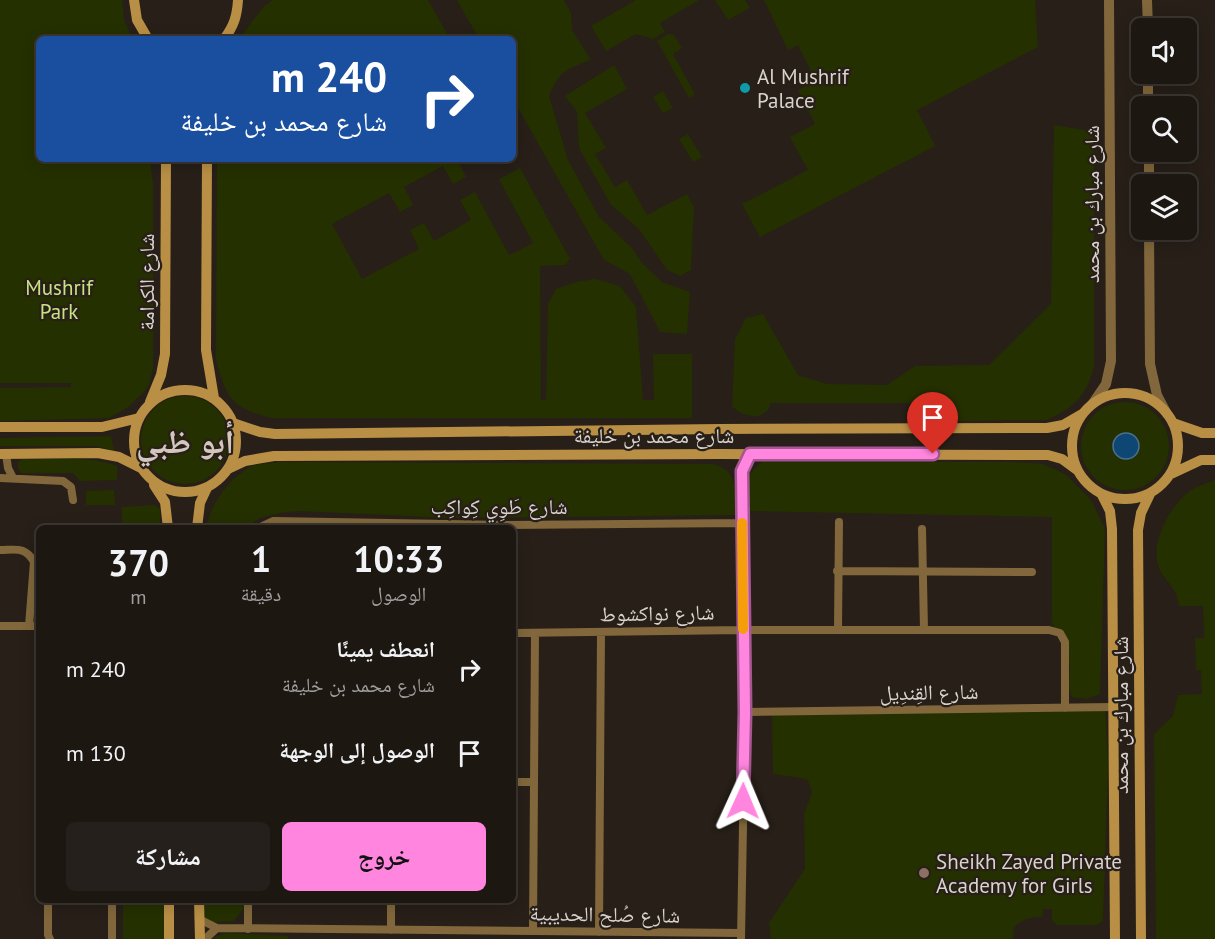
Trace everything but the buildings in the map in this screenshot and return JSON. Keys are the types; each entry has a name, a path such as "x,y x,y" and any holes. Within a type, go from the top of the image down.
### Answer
{"main road":[{"path":"134,0 136,20 146,36"},
{"path":"226,36 237,16 238,0"},
{"name":"شارع الكرامة","path":"150,403 161,375 165,354 166,162"},
{"path":"207,162 206,350 214,398"},
{"path":"151,480 163,488 178,492 193,492 207,488 219,480 228,469 235,454 236,438 233,423 225,409 214,398 198,391 181,390 164,393 150,403 139,418 134,434 134,452 141,468 165,502 168,525"},
{"path":"1170,418 1178,440 1178,458 1171,474 1162,486 1150,494 1126,500 1102,495 1092,489 1077,471 1072,456 1075,427 1082,414 1093,403 1114,394 1137,394 1151,399 1170,418 1202,433 1215,433"},
{"name":"شارع محمد بن خليفة","path":"233,423 260,432 275,434 1036,428 1063,425 1082,414"},
{"path":"0,427 102,427 139,418"},
{"path":"2,456 98,453 119,457 141,468"},
{"name":"شارع محمد بن خليفة","path":"228,469 245,461 274,456 1048,454 1062,459 1077,471"},
{"path":"1171,474 1202,460 1215,460"},
{"path":"197,525 200,502 207,488"},
{"name":"شارع مبارك بن محمد","path":"1141,939 1138,530 1141,513 1150,494"},
{"name":"شارع مبارك بن محمد","path":"1102,495 1110,511 1112,529 1115,939"},
{"path":"169,903 169,939"},
{"path":"199,903 200,939"}],"street":[{"name":"شارع مبارك بن محمد","path":"1093,403 1106,384 1111,361 1109,0"},
{"path":"1147,0 1148,18"},
{"path":"1149,240 1150,364 1154,385 1170,418"},
{"path":"733,454 742,471"},
{"path":"741,936 745,712 742,471 750,454"},
{"path":"2,456 13,478"},
{"path":"0,478 63,481 71,487 73,500"},
{"name":"شارع طَوِي كِواكِب","path":"264,525 273,521 507,525 742,523"},
{"path":"838,629 839,522"},
{"path":"922,529 924,630"},
{"path":"0,550 22,550 29,553 34,562 29,626"},
{"path":"837,571 1032,572"},
{"path":"0,626 36,626"},
{"name":"شارع نواكشوط","path":"516,633 838,629 1049,630 1060,633 1065,642 1065,708"},
{"path":"599,932 601,632"},
{"path":"533,931 535,633"},
{"name":"شارع القِندِيل","path":"745,712 1113,707"},
{"path":"516,782 534,782"},
{"path":"48,903 50,939"},
{"path":"112,903 112,939"},
{"path":"248,903 248,929"},
{"path":"391,930 392,903"},
{"name":"شارع صُلح الحديبية","path":"199,919 217,928 248,929 533,931 545,935 599,932 741,936"},
{"path":"205,939 217,928"}],"green space":[{"name":"Mushrif Park","path":"0,0 122,0 124,20 132,36 36,36 36,162 150,162 153,184 153,368 149,385 127,408 109,418 0,421 0,388 71,387 71,383 0,383"},
{"path":"273,0 428,0 448,36 241,36 264,6"},
{"path":"457,0 564,0 571,13 572,30 591,60 560,76 549,96 568,160 599,217 632,248 642,263 662,282 690,292 687,334 660,332 630,274 604,260 516,104 516,36 477,36"},
{"path":"636,0 699,0 660,23 665,32 653,39 636,34 606,51 591,26"},
{"path":"715,0 745,0 750,8 728,20"},
{"path":"764,0 1035,0 1038,47 917,110 935,146 760,237 742,204 808,170 790,137 815,124 798,90 816,81 798,45 788,50"},
{"path":"668,34 674,35 682,48 673,54 695,94 689,98 657,41"},
{"path":"614,65 627,89 585,113 606,148 595,154 615,187 627,180 647,215 687,194 694,207 691,270 680,276 667,270 639,229 611,205 579,148 577,112 565,96"},
{"path":"663,91 673,108 663,113 653,97"},
{"path":"1054,125 1084,130 1094,139 1094,367 1087,386 1078,400 1047,420 921,421 913,412 913,403 771,403 764,413 754,416 742,413 732,406 735,340 746,318 763,314 798,375 827,384 887,385 915,366 989,365 1051,304"},
{"path":"688,134 702,157 693,162 679,139"},
{"path":"217,162 458,162 466,177 453,184 443,166 404,187 413,205 400,212 389,193 332,224 362,279 419,249 410,230 424,223 434,241 471,220 460,200 475,192 509,255 533,243 499,179 520,168 570,259 565,265 540,266 541,400 546,400 548,304 556,289 576,282 595,279 620,286 636,307 643,400 654,400 653,354 692,354 692,418 272,418 239,406 233,400 224,384 216,360"},
{"path":"176,396 194,396 210,403 222,415 229,431 229,449 222,465 210,477 194,484 176,484 160,477 148,465 141,449 141,431 148,415 160,403"},
{"path":"1116,402 1134,402 1150,409 1162,421 1169,437 1169,455 1162,471 1150,483 1134,490 1116,490 1100,483 1088,471 1081,455 1081,437 1088,421 1100,409"},
{"path":"111,436 114,451 96,446 0,446 0,438"},
{"path":"21,459 94,460 117,466 117,480 80,481 73,473 22,473 18,469"},
{"path":"278,462 713,464 722,467 732,477 735,491 735,515 449,518 301,511 260,518 250,525 207,525 216,501 228,485 242,472 260,464"},
{"path":"762,462 1015,462 1043,464 1065,474 1091,500 1105,529 1100,694 1087,699 1072,697 1069,688 1070,665 1052,622 1052,517 747,511 748,478"},
{"path":"1215,480 1215,939 1156,939 1154,734 1173,716 1178,695 1202,694 1201,670 1196,670 1195,638 1204,638 1203,606 1179,606 1176,593 1158,565 1157,544 1165,522 1178,502 1193,489"},
{"path":"114,490 115,505 86,505 86,491"},
{"path":"155,505 160,509 160,525 122,525 122,507"},
{"path":"1100,703 1105,706 1108,764 1103,921 1097,925 1057,925 1052,921 1052,909 1043,909 1042,917 1027,919 1014,927 1013,939 771,939 769,923 805,869 804,814 812,792 807,779 773,774 772,714"},
{"path":"123,903 165,903 165,939 123,939"},
{"path":"202,903 244,903 243,909 234,921 214,922 202,917"},
{"path":"225,933 288,936 289,939 210,939"}],"water":[{"path":"1126,433 1135,437 1139,446 1135,455 1126,459 1117,455 1113,446 1117,437"}],"slow traffic":[{"path":"742,523 743,629"}],"place":[{"name":"Al Mushrif Palace","path":"745,88"},
{"name":"Sheikh Zayed Private Academy for Girls","path":"924,873"}],"district":[{"name":"أبو ظبي","path":"185,440"}],"route":[{"path":"743,801 745,712 742,471 750,454 933,454"}]}
